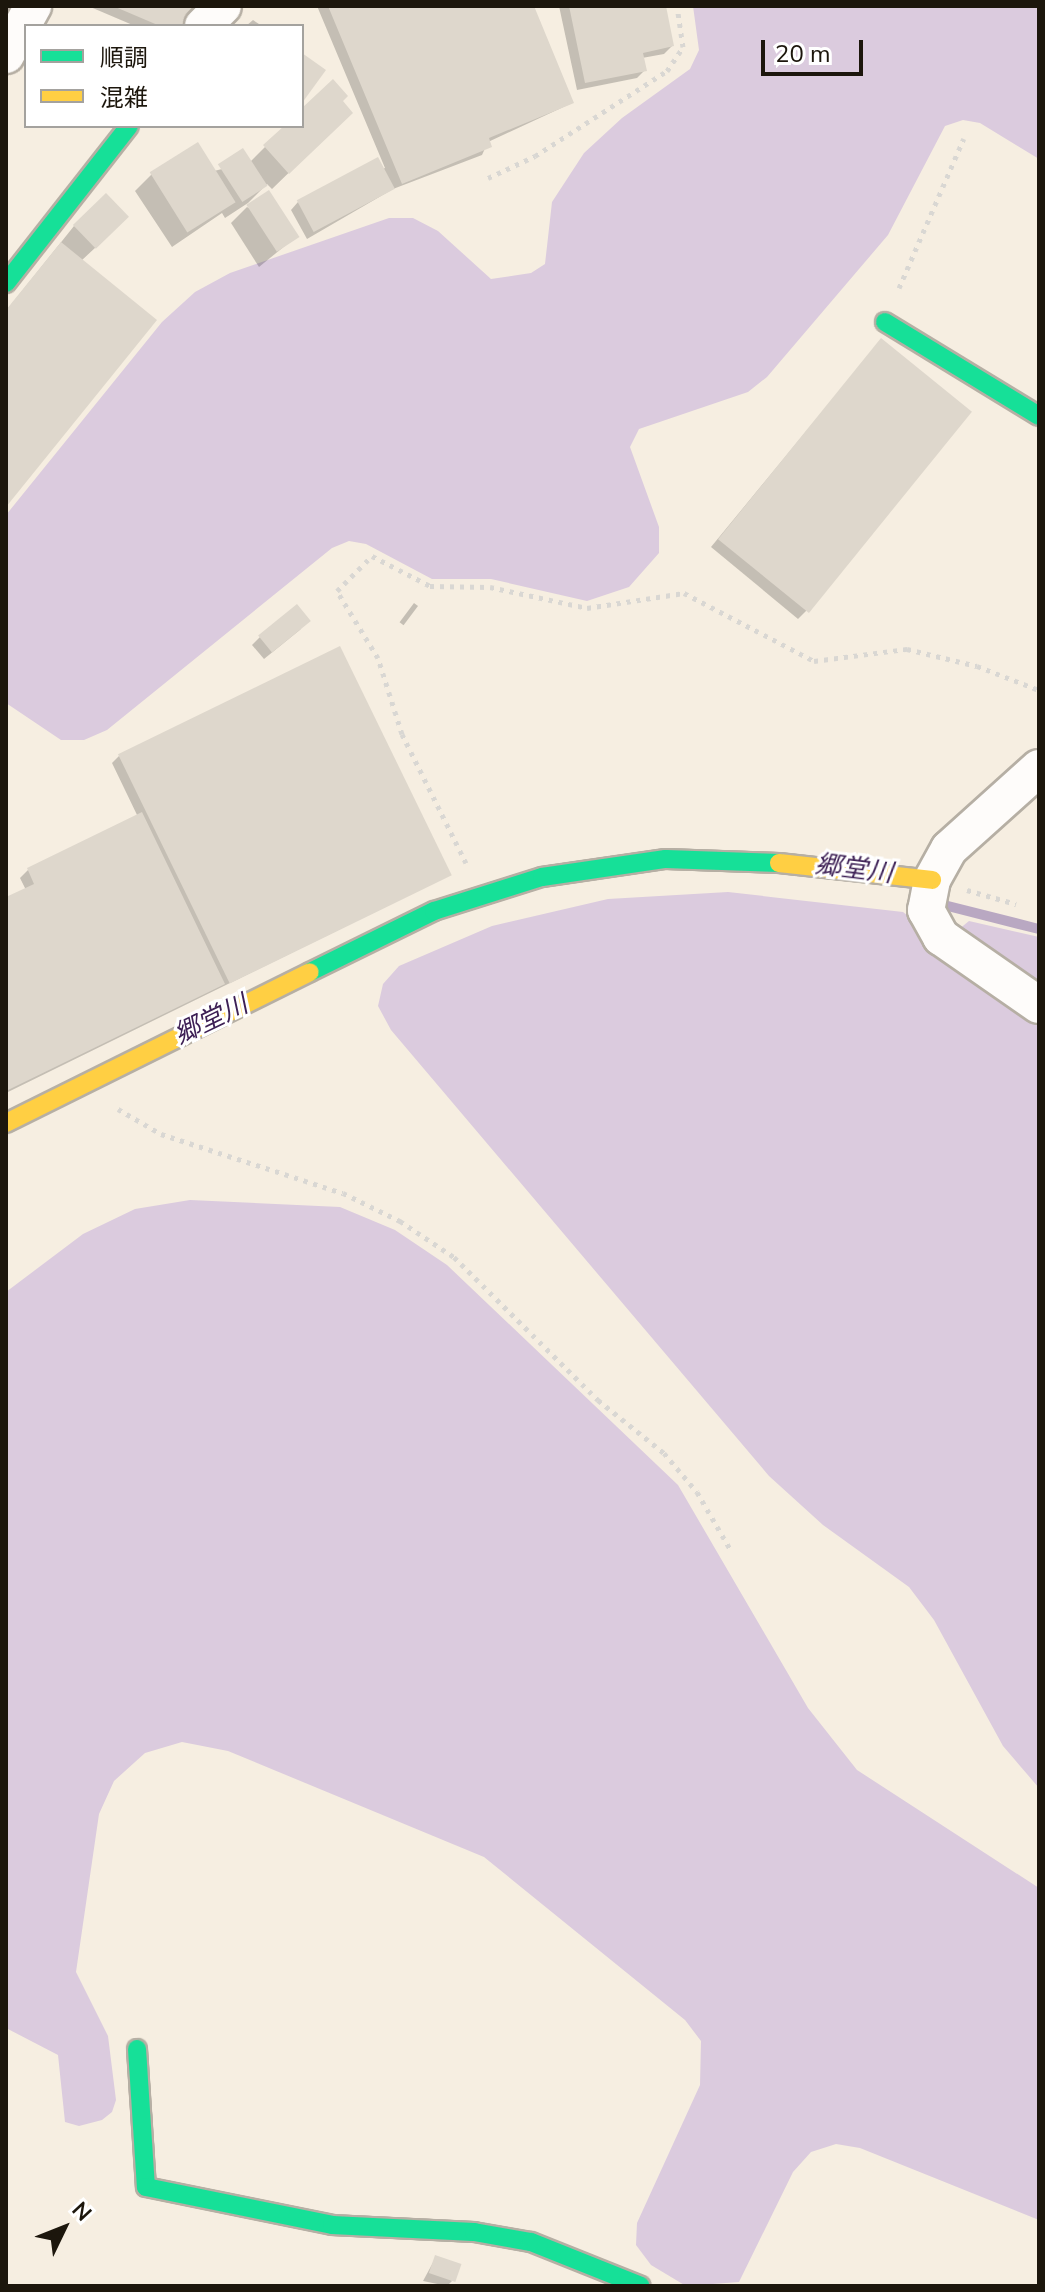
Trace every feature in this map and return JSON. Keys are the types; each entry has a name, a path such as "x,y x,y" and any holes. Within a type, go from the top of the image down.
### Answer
{"street":[{"path":"6,55 33,6"},
{"path":"205,24 223,6"},
{"path":"6,283 127,128"},
{"path":"885,322 1039,416"},
{"path":"1039,768 949,849 932,880 926,910 941,937 1039,1005"},
{"path":"6,1123 434,911 542,877 666,859 791,862 932,880"},
{"path":"137,2049 146,2187 332,2225 474,2232 531,2242 641,2286"}],"path":[{"path":"488,178 535,156 667,71 683,47 677,6"},
{"path":"885,322 964,138"},
{"path":"482,894 402,734 378,658 337,591 372,556 430,586 490,587 587,608 684,593 814,661 907,649 977,666 1039,690"},
{"path":"932,880 1016,904"},
{"path":"116,1105 127,1118 161,1134 343,1193 400,1221 454,1257 598,1400 664,1453 697,1492 730,1549"}],"shaded area":[{"path":"693,6 1039,6 1039,159 980,123 963,120 945,126 888,235 767,377 748,392 639,429 630,447 659,527 659,553 629,587 587,601 491,579 432,579 366,544 349,541 332,548 107,730 84,740 61,740 6,703 6,515 162,322 195,292 230,273 389,218 413,218 438,231 491,279 531,273 545,264 552,202 584,153 622,118 690,69 699,50"},
{"path":"728,892 903,912 1039,1020 1039,1788 1003,1746 934,1620 909,1587 823,1525 769,1476 391,1030 378,1006 383,984 399,966 492,926 608,899"},
{"path":"969,921 1039,937 1039,989 958,930"},
{"path":"190,1200 340,1207 395,1230 447,1265 678,1485 808,1708 857,1770 1039,1888 1039,2220 860,2148 836,2144 811,2152 793,2172 739,2282 686,2286 651,2265 636,2245 637,2223 700,2085 701,2041 685,2020 484,1857 228,1751 182,1742 145,1753 114,1781 99,1814 76,1972 108,2036 116,2100 112,2112 102,2120 79,2126 65,2122 58,2055 6,2028 6,1292 83,1234 135,1209"}],"building":[{"path":"113,6 199,6 188,24 155,24"},
{"path":"328,6 534,6 574,103 489,138 492,147 402,184"},
{"path":"569,6 666,6 674,46 643,53 647,71 585,83"},
{"path":"304,54 326,70 304,100"},
{"path":"333,79 348,96 343,101 353,113 289,174 263,145 282,128 304,128 304,106"},
{"path":"198,142 236,202 187,232 150,172"},
{"path":"243,148 268,186 242,202 218,164"},
{"path":"378,157 395,189 314,232 297,200"},
{"path":"269,190 299,237 277,252 246,205"},
{"path":"106,193 129,217 96,249 73,225"},
{"path":"61,242 157,320 6,507 6,310"},
{"path":"881,338 972,412 809,613 718,539"},
{"path":"297,604 311,621 272,653 258,635"},
{"path":"340,646 452,875 230,983 118,754"},
{"path":"142,812 225,984 6,1091 6,897 34,884 27,868"},
{"path":"435,2255 461,2264 455,2282 429,2273"}],"waterway":[{"name":"郷堂川","path":"936,903 1039,929"}],"traffic: fast":[{"path":"6,283 127,128"},
{"path":"885,322 1039,416"},
{"path":"310,972 434,911 542,877 666,859 779,863"},
{"path":"137,2049 146,2187 332,2225 474,2232 531,2242 641,2286"}],"traffic: slow":[{"path":"779,863 932,880"},
{"path":"6,1123 310,972"}]}
